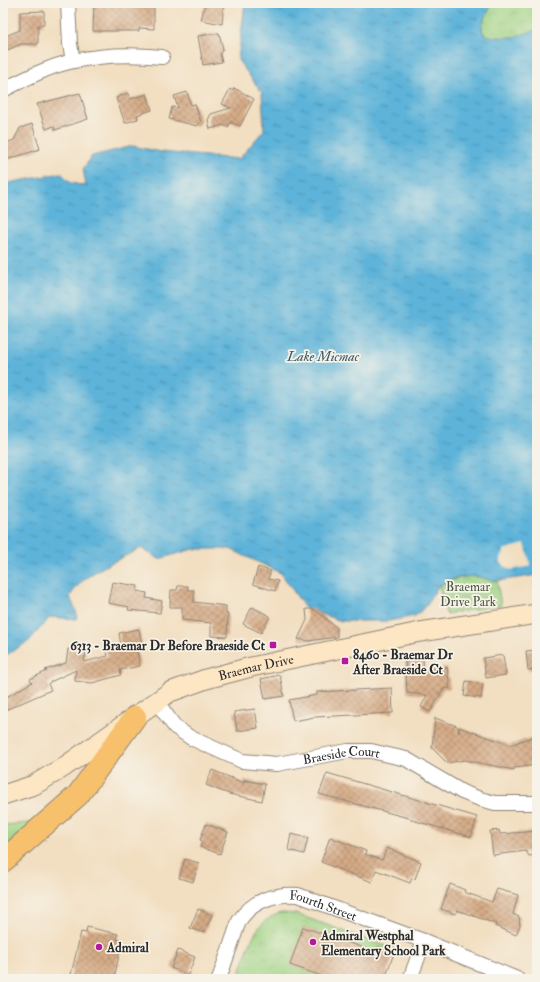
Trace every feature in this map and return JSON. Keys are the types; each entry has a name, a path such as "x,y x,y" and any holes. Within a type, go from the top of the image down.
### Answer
{"main road":[{"name":"Braemar Drive","path":"3,795 18,792 34,785 64,767 170,692 192,684 250,667 420,632 537,614"},
{"path":"3,861 78,795 136,717"}],"street":[{"path":"68,3 70,44 73,61"},
{"path":"3,90 49,69 73,61 118,57 162,57"},
{"name":"Braeside Court","path":"156,701 175,727 191,738 242,761 277,764 348,752 371,751 406,759 462,792 480,799 495,803 537,803"},
{"name":"Fourth Street","path":"219,979 239,922 247,911 263,900 283,894 298,895 424,941 517,979"},
{"path":"410,979 424,941"}],"green space":[{"path":"491,3 537,3 537,30 504,38 497,38 484,34 482,26"},
{"name":"Braemar Drive Park","path":"464,576 474,576 497,581 501,605 446,614 439,585"},
{"path":"38,822 3,855 3,825"},
{"name":"Admiral Westphal Elementary School Park","path":"281,913 296,914 394,949 384,979 238,979 248,949 257,931 263,923 271,917"}],"water":[{"name":"Lake Micmac","path":"245,3 491,3 482,26 484,34 497,37 510,37 537,30 537,575 497,581 474,576 456,578 439,585 425,607 415,616 388,621 341,621 305,608 281,573 230,549 193,549 159,559 141,548 101,568 82,581 70,597 77,614 76,619 50,617 29,641 3,657 3,184 61,173 71,183 86,186 83,169 92,156 133,146 161,152 239,159 264,130 262,93 238,60"}],"pier":[{"path":"525,544 531,566 510,570 501,563 501,558 504,553 503,550"}],"building":[{"path":"94,3 118,3 118,7 154,8 154,29 139,28 139,31 93,31"},
{"path":"205,3 224,3 222,24 201,20"},
{"path":"44,11 44,25 38,25 38,44 21,44 3,52 3,37 20,30 20,12"},
{"path":"219,33 223,49 220,54 222,62 203,65 198,36"},
{"path":"234,88 254,99 240,126 231,122 228,127 223,125 210,129 208,120 211,114 231,108 222,104 230,89 233,91"},
{"path":"187,92 191,105 195,104 201,122 197,126 169,119 172,107 178,108 174,96"},
{"path":"80,93 88,119 55,130 54,126 46,129 37,104"},
{"path":"128,93 130,99 147,94 152,110 137,115 138,119 125,123 116,98"},
{"path":"32,124 40,149 3,161 3,144 14,140 20,128"},
{"path":"258,567 271,571 268,579 278,581 275,591 253,584"},
{"path":"112,582 138,586 137,591 147,593 146,598 162,601 160,613 128,610 129,607 108,603"},
{"path":"178,586 188,586 188,590 194,590 194,602 226,606 226,614 228,614 227,637 211,636 211,623 182,620 182,607 170,607 171,590 177,590"},
{"path":"252,607 270,616 261,633 243,624"},
{"path":"306,609 314,609 337,628 337,637 308,641 298,639 307,620"},
{"path":"139,629 143,650 137,651 140,666 120,670 121,675 92,683 75,681 76,670 50,682 48,684 51,690 3,711 3,699 32,682 30,679 47,671 45,670 66,663 68,649 86,651 84,662 108,656 106,650 121,646 119,633"},
{"path":"537,650 537,669 528,670 526,651"},
{"path":"503,655 506,675 486,678 483,658"},
{"path":"423,658 424,671 447,667 450,688 443,689 430,712 421,707 427,695 407,693 405,661"},
{"path":"280,675 284,696 265,699 261,679"},
{"path":"466,681 483,684 481,698 464,696"},
{"path":"392,688 393,713 315,717 293,721 289,700 317,695 317,692"},
{"path":"255,709 258,728 237,731 234,712"},
{"path":"435,718 457,726 459,733 459,727 510,745 537,735 537,765 514,768 514,770 465,760 447,763 432,748"},
{"path":"212,770 244,783 244,780 265,784 262,801 229,794 206,785"},
{"path":"327,773 477,817 471,837 412,819 319,794"},
{"path":"206,824 228,832 220,854 200,847 202,841 200,840"},
{"path":"499,830 500,834 537,831 537,855 529,856 526,851 493,855 490,831"},
{"path":"291,834 308,838 304,854 288,850"},
{"path":"330,837 366,851 365,854 382,860 387,848 421,862 415,879 412,878 410,883 376,870 372,882 321,862"},
{"path":"185,859 199,863 193,882 179,878"},
{"path":"450,884 465,890 464,892 492,902 497,889 518,895 513,914 519,917 520,925 516,935 495,926 496,924 457,910 455,914 441,909"},
{"path":"198,909 212,915 204,933 190,928"},
{"name":"Admiral","path":"87,927 118,934 117,939 122,941 114,979 70,979 81,932 86,933"},
{"path":"303,927 376,952 378,947 394,953 385,979 330,979 290,965"},
{"path":"178,950 195,957 188,975 171,968"}],"place":[{"name":"6313 - Braemar Dr Before Braeside Ct","path":"273,645"},
{"name":"8460 - Braemar Dr After Braeside Ct","path":"345,661"},
{"name":"Admiral Westphal Elementary School Park","path":"313,942"},
{"name":"Admiral","path":"99,947"}]}
